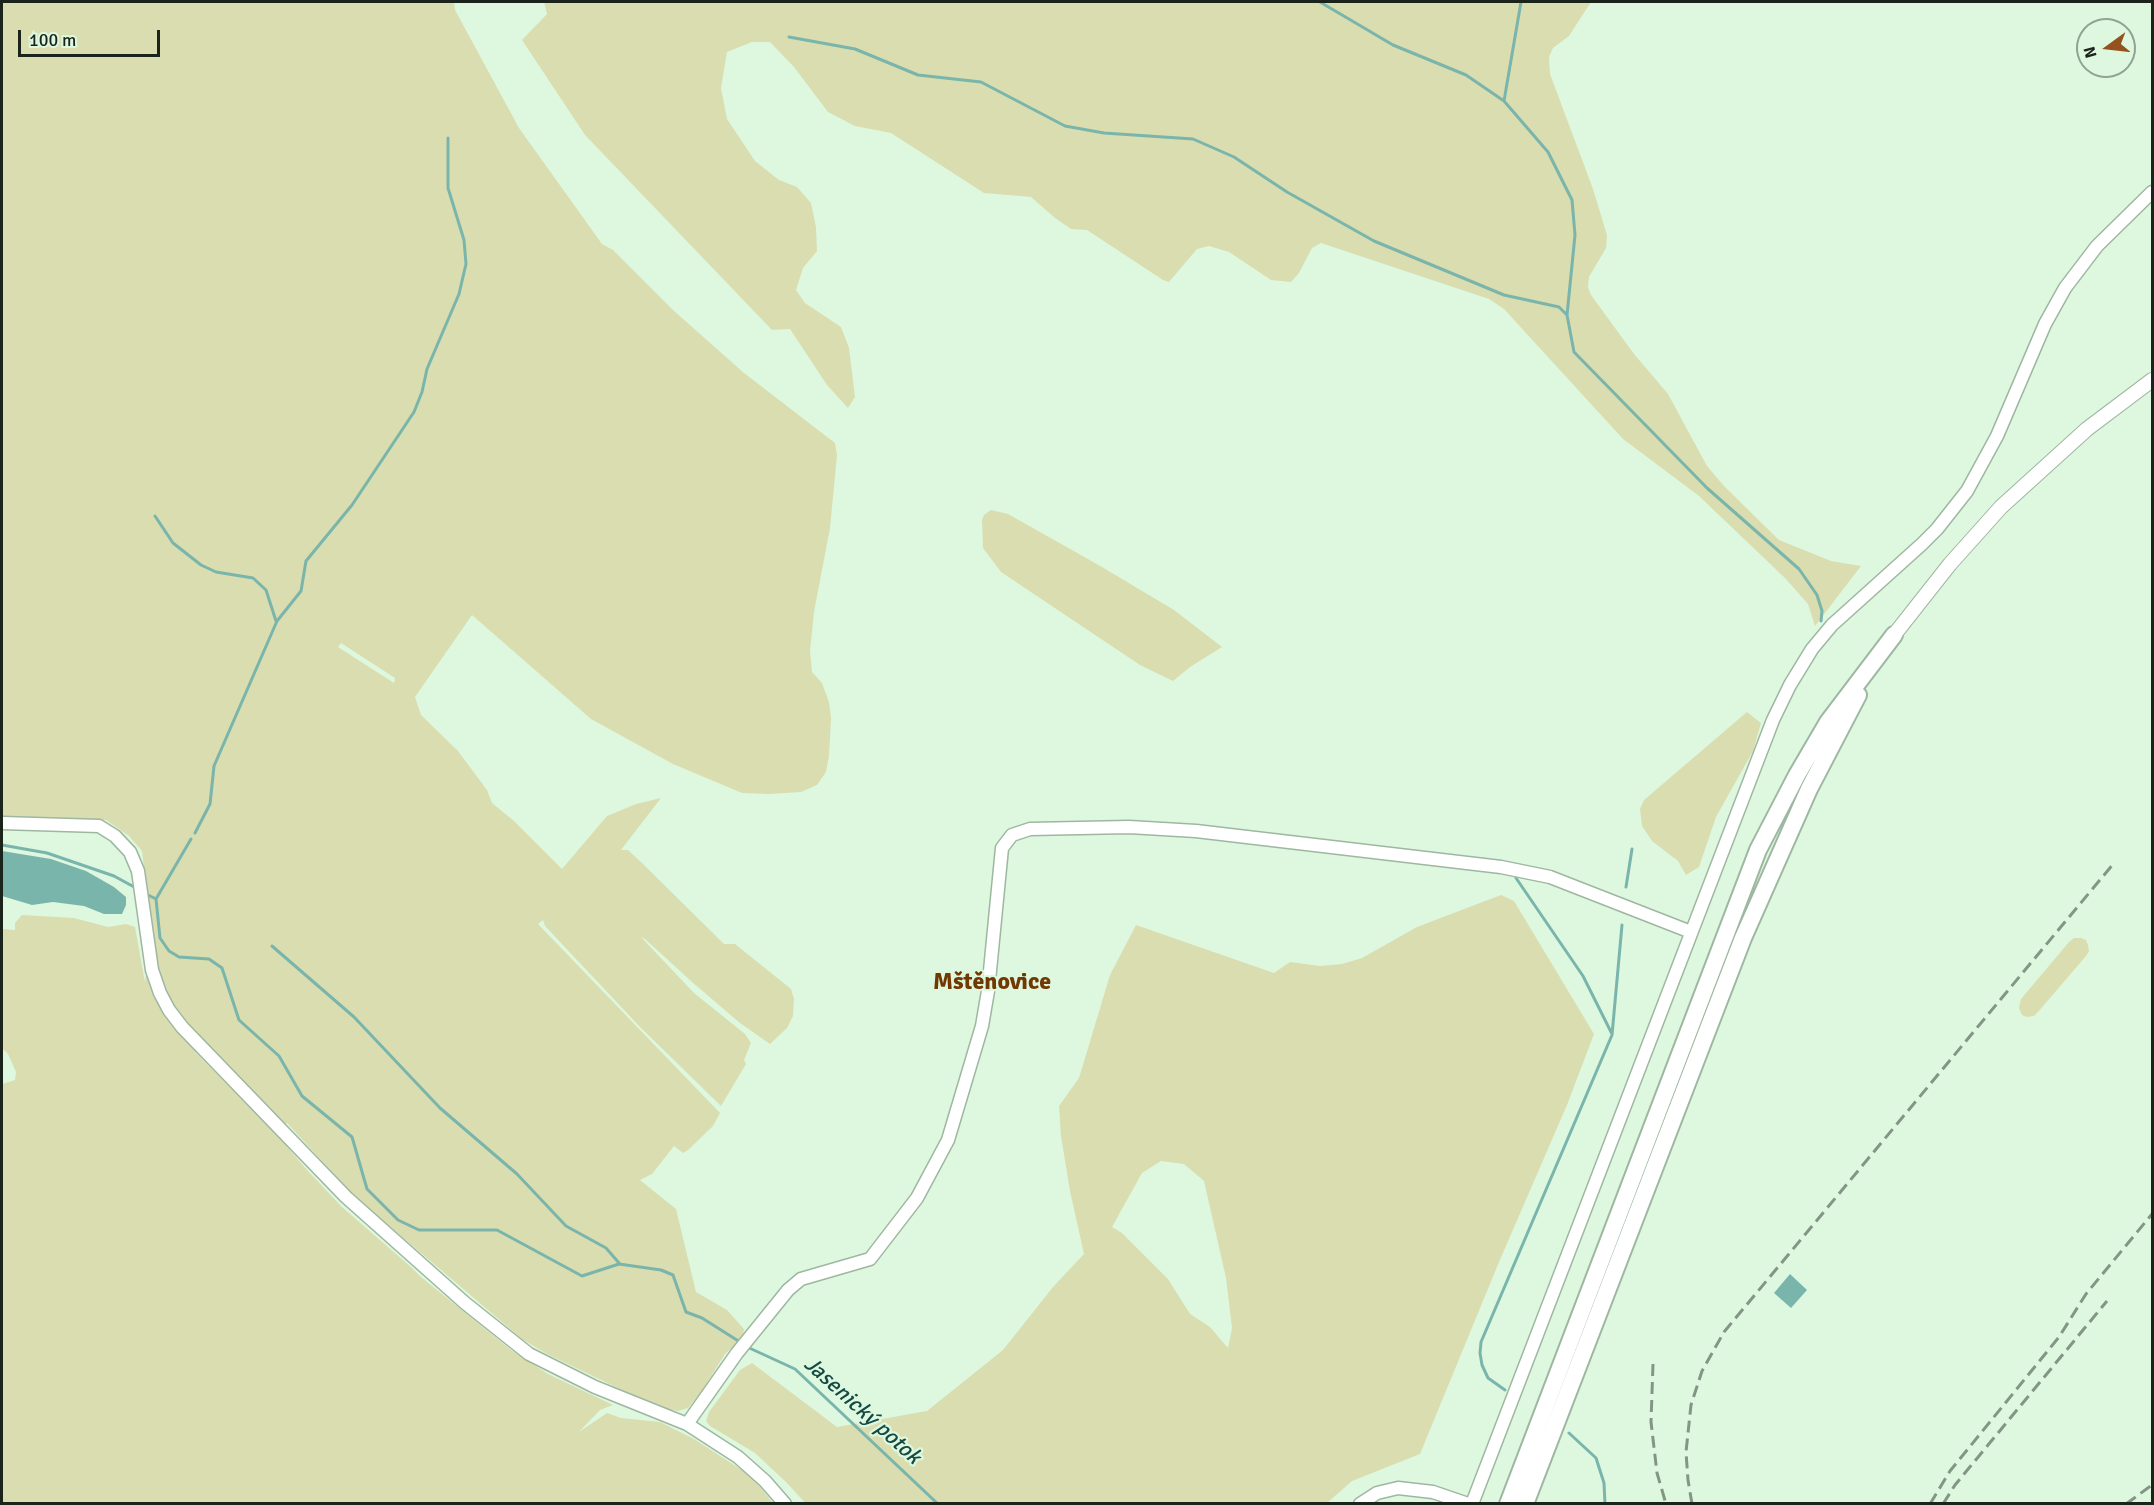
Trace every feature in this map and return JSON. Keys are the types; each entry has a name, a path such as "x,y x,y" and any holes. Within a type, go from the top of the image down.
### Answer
{"highway":[{"path":"1508,1503 1758,850 1823,730 1846,696 1894,635"},
{"path":"1525,1503 1748,927 1786,839 1828,751 1894,635"}],"main road":[{"path":"1894,635 1950,564 2001,507 2087,429 2152,380"}],"street":[{"path":"1360,1503 1377,1493 1398,1488 1433,1492 1471,1503 1773,720 1800,667 1832,625 1922,544 1967,491 1997,436 2045,324 2065,288 2097,246 2152,192"},
{"path":"2,823 99,826 115,836 130,852 141,881 152,970 169,1010 182,1027 346,1197 465,1303 529,1354 595,1387 687,1424 738,1457 785,1503"},
{"path":"687,1424 737,1353 788,1290 801,1279 870,1259 917,1198 948,1140 982,1026 988,991 1002,848 1012,836 1030,829 1129,827 1196,831 1501,867 1550,877 1691,932"}],"green space":[{"path":"2,2 454,2 455,10 519,128 602,244 613,250 673,310 744,373 835,443 837,455 830,528 814,612 810,651 812,672 822,683 829,702 831,718 826,772 817,785 801,792 742,793 673,764 591,719 472,615 415,697 421,715 458,751 487,790 492,803 514,821 562,869 607,816 636,804 661,798 621,850 628,850 724,944 735,944 791,989 794,999 793,1016 787,1028 770,1044 740,1023 641,937 694,993 745,1034 751,1043 744,1060 746,1064 721,1106 640,1027 545,926 543,920 538,924 720,1113 713,1126 688,1150 683,1153 674,1146 652,1174 640,1180 676,1209 696,1292 727,1310 744,1329 743,1337 725,1354 688,1408 678,1411 624,1391 547,1354 522,1339 354,1196 287,1123 282,1125 220,1060 195,1052 278,1136 342,1207 421,1277 511,1350 548,1374 613,1405 600,1410 579,1432 607,1413 621,1418 660,1422 694,1439 751,1476 773,1503 2,1502 2,1084 15,1080 16,1072 8,1054 2,1048 2,929 15,930 15,923 22,915 74,918 108,927 126,924 135,927 145,982 151,929 142,851 129,836 106,820 2,818","holes":["341,643 395,678 394,683 338,647"]},
{"path":"544,2 1591,2 1569,36 1553,48 1549,57 1550,74 1593,189 1607,235 1606,248 1589,277 1588,287 1591,295 1634,354 1668,394 1707,466 1724,486 1779,540 1831,561 1861,566 1815,626 1808,604 1785,578 1699,496 1623,439 1504,309 1489,299 1321,243 1312,248 1299,273 1291,282 1271,280 1229,252 1209,246 1197,249 1169,282 1163,280 1087,230 1071,229 1031,197 984,193 891,133 855,126 828,112 794,67 770,42 752,42 727,52 721,88 727,119 755,161 779,180 797,187 811,203 816,227 817,251 803,268 796,290 805,303 841,327 849,348 855,397 848,408 827,385 790,329 772,330 585,135 522,40 547,14"},
{"path":"991,510 1008,514 1102,567 1174,610 1222,647 1190,667 1173,681 1140,665 1001,572 983,548 982,520 984,515"},
{"path":"1747,712 1761,723 1753,751 1716,817 1699,867 1686,875 1678,861 1652,841 1642,826 1640,809 1644,800"},
{"path":"1501,895 1514,901 1594,1034 1567,1105 1420,1454 1352,1481 1327,1503 806,1504 755,1453 710,1426 706,1421 709,1412 740,1370 752,1363 837,1427 927,1411 1003,1350 1053,1287 1084,1254 1070,1191 1061,1136 1059,1106 1079,1078 1110,975 1136,925 1274,973 1290,962 1320,966 1342,964 1362,958 1417,927","holes":["1161,1161 1184,1164 1204,1181 1226,1278 1232,1328 1228,1348 1210,1327 1190,1314 1168,1279 1122,1233 1112,1227 1142,1173"]},
{"path":"2074,938 2086,940 2089,951 2086,956 2034,1016 2022,1015 2019,1008 2021,999"}],"water":[{"path":"2,851 51,859 86,871 114,887 126,897 126,905 122,914 104,914 84,906 53,902 32,905 2,896"},
{"path":"1790,1274 1807,1290 1791,1308 1774,1293"}],"waterway":[{"path":"1320,2 1393,45 1466,75 1504,101"},
{"path":"1521,2 1504,101 1548,152 1572,200 1575,235 1567,315 1574,352 1707,488 1799,569 1817,595 1822,611 1821,621"},
{"path":"789,37 855,49 918,75 981,82 1065,126 1104,133 1193,139 1234,157 1287,192 1374,241 1504,295 1559,307 1567,315"},
{"path":"195,833 210,804 214,766 277,621 301,591 306,561 352,505 414,412 422,392 427,369 459,294 466,264 464,240 448,188 448,138"},
{"path":"155,516 173,543 201,565 216,572 253,578 266,590 276,621"},
{"path":"156,899 191,839"},
{"name":"Jasenický potok","path":"2,845 47,853 114,876 136,888"},
{"path":"1626,887 1632,849"},
{"path":"1516,878 1583,976 1612,1034"},
{"name":"Jasenický potok","path":"144,893 156,899 160,938 169,951 179,957 209,959 222,968 239,1020 279,1056 302,1096 352,1137 367,1189 398,1220 419,1230 497,1230 582,1276 619,1264 661,1270 673,1275 686,1312 702,1318 740,1342"},
{"path":"1505,1390 1488,1378 1482,1365 1481,1342 1612,1035 1622,925"},
{"path":"272,946 354,1017 440,1108 517,1174 566,1226 606,1248 619,1263"},
{"name":"Jasenický potok","path":"745,1346 795,1369 938,1504"},
{"path":"1569,1433 1596,1458 1604,1483 1605,1504"}],"railway":[{"path":"1692,1504 1686,1452 1691,1405 1702,1371 1724,1332 2114,863"},
{"path":"1930,1504 1950,1471 2059,1337 2086,1294 2152,1214"},
{"path":"1943,1504 1955,1485 2107,1301"},
{"path":"1653,1364 1651,1422 1657,1473 1666,1504"},
{"path":"2126,1504 2152,1485"}],"district":[{"name":"Mštěnovice","path":"992,983"}]}
